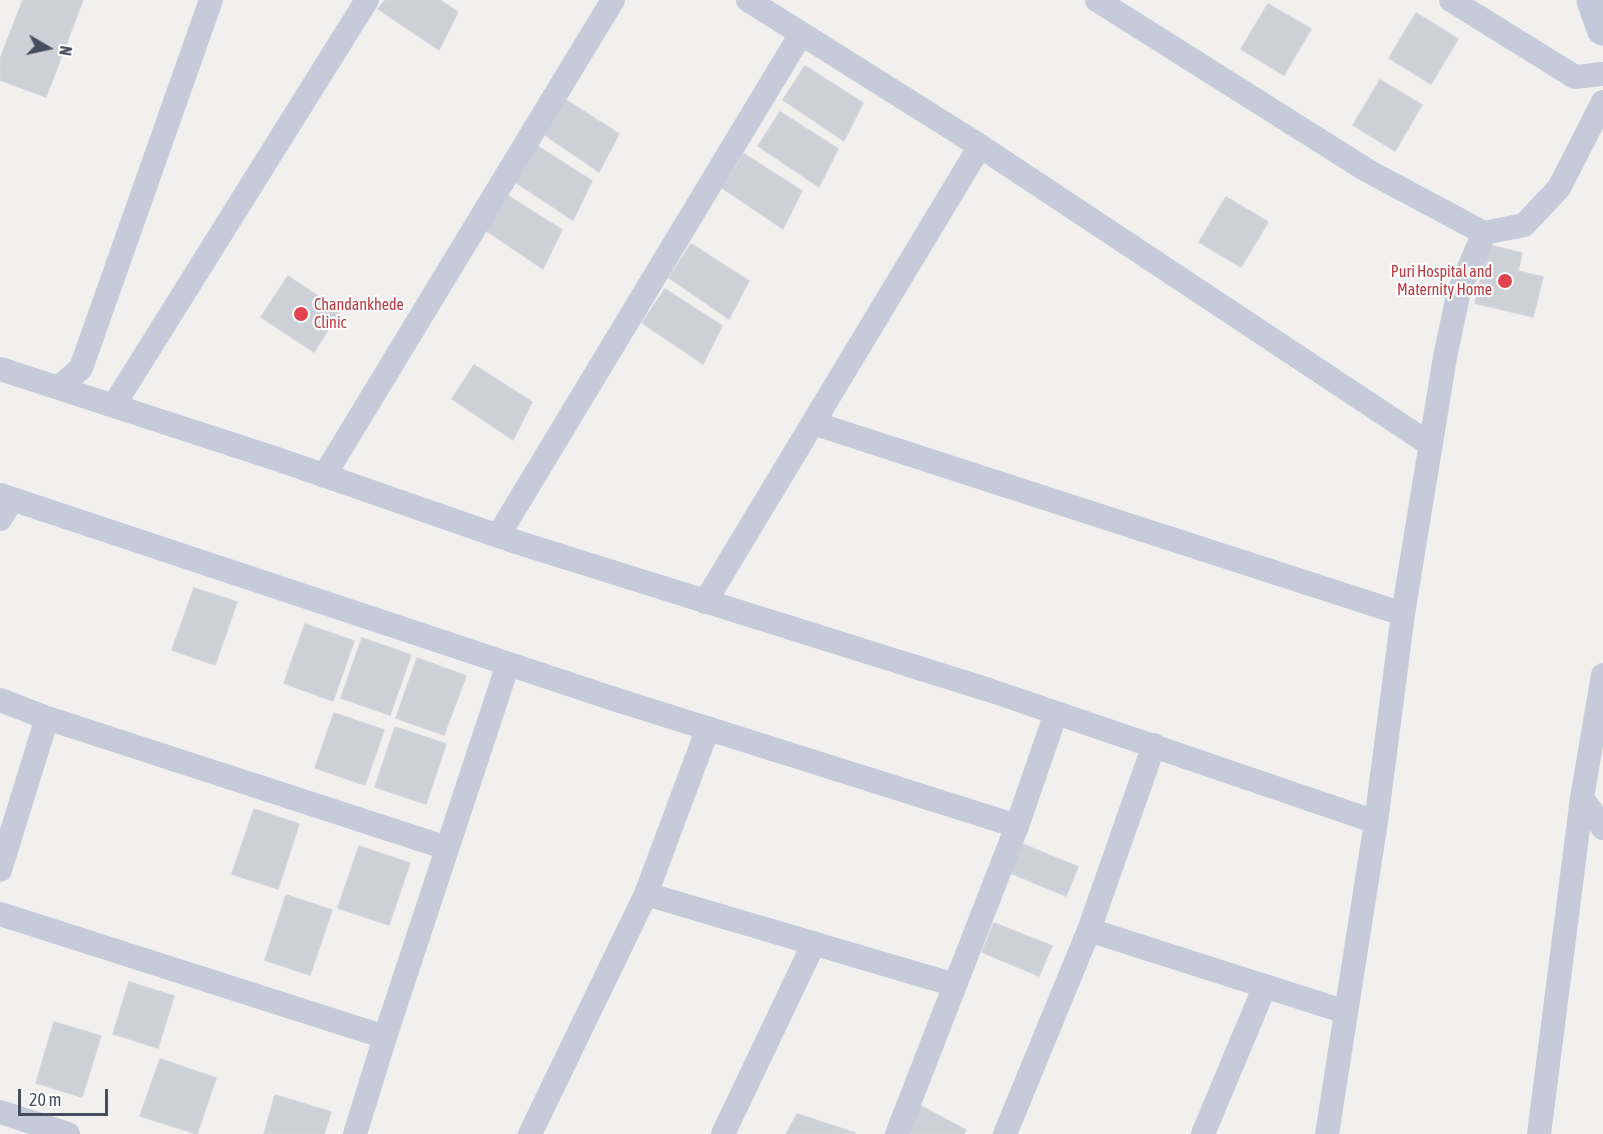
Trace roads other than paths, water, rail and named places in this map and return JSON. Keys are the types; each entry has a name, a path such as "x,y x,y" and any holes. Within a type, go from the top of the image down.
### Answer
{"street":[{"path":"60,387 81,368 211,0"},
{"path":"114,405 367,0"},
{"path":"324,476 613,0"},
{"path":"748,0 980,146 1431,445"},
{"path":"1097,0 1368,171 1484,233 1524,225 1559,188 1603,102"},
{"path":"1450,0 1575,77 1603,74"},
{"path":"1593,0 1603,28"},
{"path":"498,536 801,34"},
{"path":"705,602 980,146"},
{"path":"1331,1132 1346,1012 1376,822 1403,614 1445,357 1460,291 1484,233"},
{"path":"0,369 114,405 498,536 1154,745 1376,822"},
{"path":"813,423 1403,614"},
{"path":"0,519 6,497 508,664 1017,826"},
{"path":"355,1134 508,664"},
{"path":"1539,1134 1582,798 1603,675"},
{"path":"0,700 47,718 447,848"},
{"path":"897,1134 1017,826 1056,713"},
{"path":"0,870 47,718"},
{"path":"530,1134 646,894 708,728"},
{"path":"1005,1134 1089,930 1154,745"},
{"path":"1582,798 1603,828"},
{"path":"646,894 955,985"},
{"path":"0,914 385,1037"},
{"path":"1089,930 1346,1012"},
{"path":"723,1134 814,943"},
{"path":"1203,1134 1265,986"},
{"path":"0,1112 22,1127 68,1134"}],"place":[{"name":"Puri Hospital and Maternity Home","path":"1505,281"},
{"name":"Chandankhede Clinic","path":"301,314"}]}
